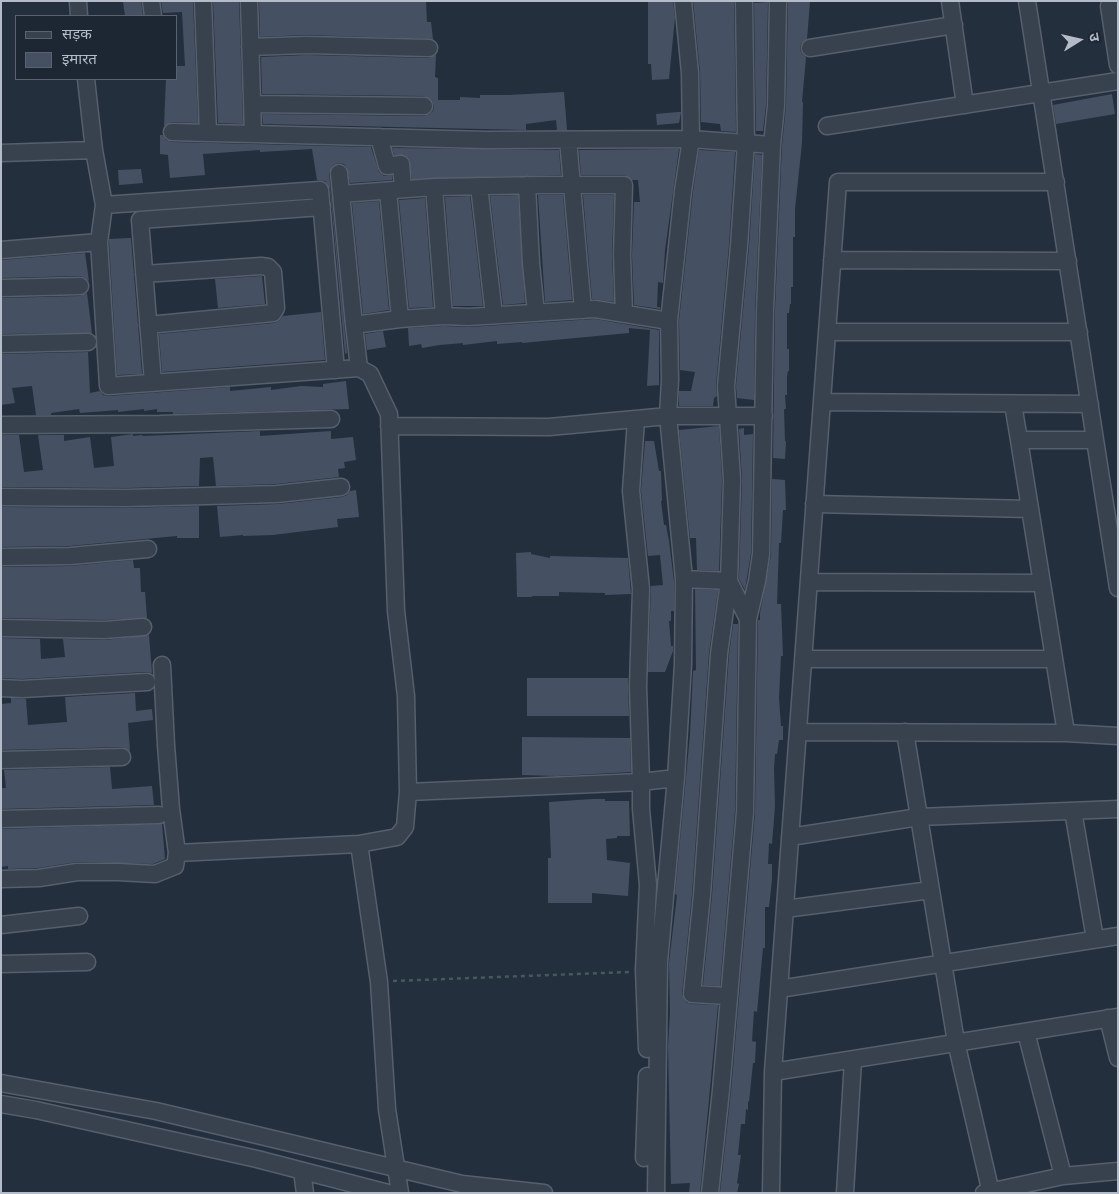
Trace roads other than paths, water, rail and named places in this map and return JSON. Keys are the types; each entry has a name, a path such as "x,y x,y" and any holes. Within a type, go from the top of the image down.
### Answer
{"street":[{"path":"78,1 79,15"},
{"path":"151,1 153,15"},
{"path":"203,1 208,132"},
{"path":"249,1 252,134"},
{"path":"656,1193 659,962 676,778 683,664 684,578 668,416 670,380 669,321 683,191 691,139 690,73 683,1"},
{"path":"728,996 692,994 702,894 719,654 729,581 732,480 726,386 739,246 746,142 744,1"},
{"path":"710,1193 721,1090 744,812 748,619 761,554 765,310 772,145 776,106 778,1"},
{"path":"950,1 965,105"},
{"path":"1027,1 1118,588"},
{"path":"1111,4 1118,65"},
{"path":"810,48 954,25"},
{"path":"250,47 306,45 429,48"},
{"path":"86,80 94,150 104,205 99,242 108,386 359,368 370,374 389,414 396,611 406,696 408,792 405,827 397,837 359,844 177,853"},
{"path":"827,126 1118,81"},
{"path":"252,104 424,106"},
{"path":"172,132 487,140 691,139 772,145"},
{"path":"379,137 387,166 401,164 396,190 400,319"},
{"path":"568,140 582,310"},
{"path":"1,153 94,150"},
{"path":"339,173 359,368"},
{"path":"771,1193 773,1072 838,182 1056,182"},
{"path":"527,185 536,313"},
{"path":"341,194 434,187 624,185 622,256 624,313"},
{"path":"479,186 494,315"},
{"path":"434,187 444,316"},
{"path":"104,205 320,190 336,370"},
{"path":"139,203 153,383"},
{"path":"140,220 322,207"},
{"path":"1,250 99,242"},
{"path":"832,260 1068,261"},
{"path":"144,274 268,267 273,272 276,308 273,313 148,325"},
{"path":"1,288 80,286"},
{"path":"354,325 444,316 469,317 595,309 669,321"},
{"path":"827,332 1079,332"},
{"path":"1,344 88,342"},
{"path":"822,402 1090,404"},
{"path":"1013,404 1066,733"},
{"path":"389,426 549,427 668,416 764,416"},
{"path":"1,425 331,420"},
{"path":"636,420 631,491 641,589 638,686 641,809 648,884 644,970 647,1054 644,1158"},
{"path":"1019,440 1095,440"},
{"path":"1,497 124,498 214,496 277,494 341,487"},
{"path":"814,504 1030,510"},
{"path":"1,557 70,556 148,549"},
{"path":"684,578 729,581"},
{"path":"729,581 748,619"},
{"path":"809,582 1042,583"},
{"path":"1,628 104,630 143,627"},
{"path":"803,658 1054,659"},
{"path":"1,879 39,878 76,872 155,874 175,866 177,853 168,772 162,665"},
{"path":"1,688 22,689 147,682"},
{"path":"798,732 1066,733 1118,736"},
{"path":"905,732 956,1042 989,1192 1063,1176 1118,1172"},
{"path":"1,760 122,757"},
{"path":"408,792 641,782 676,778"},
{"path":"790,837 919,817 1118,809"},
{"path":"1073,811 1095,939"},
{"path":"1,819 159,815"},
{"path":"359,844 379,982 387,1109 400,1193"},
{"path":"785,909 931,890"},
{"path":"1,925 79,916"},
{"path":"779,989 1118,936"},
{"path":"1,964 87,962"},
{"path":"773,1072 1113,1018 1118,1058"},
{"path":"1026,1032 1063,1176"},
{"path":"845,1193 853,1060"},
{"path":"1,1083 156,1110 462,1184 544,1193"},
{"path":"1,1104 36,1110 302,1170 388,1193"},
{"path":"302,1170 305,1193"}]}
